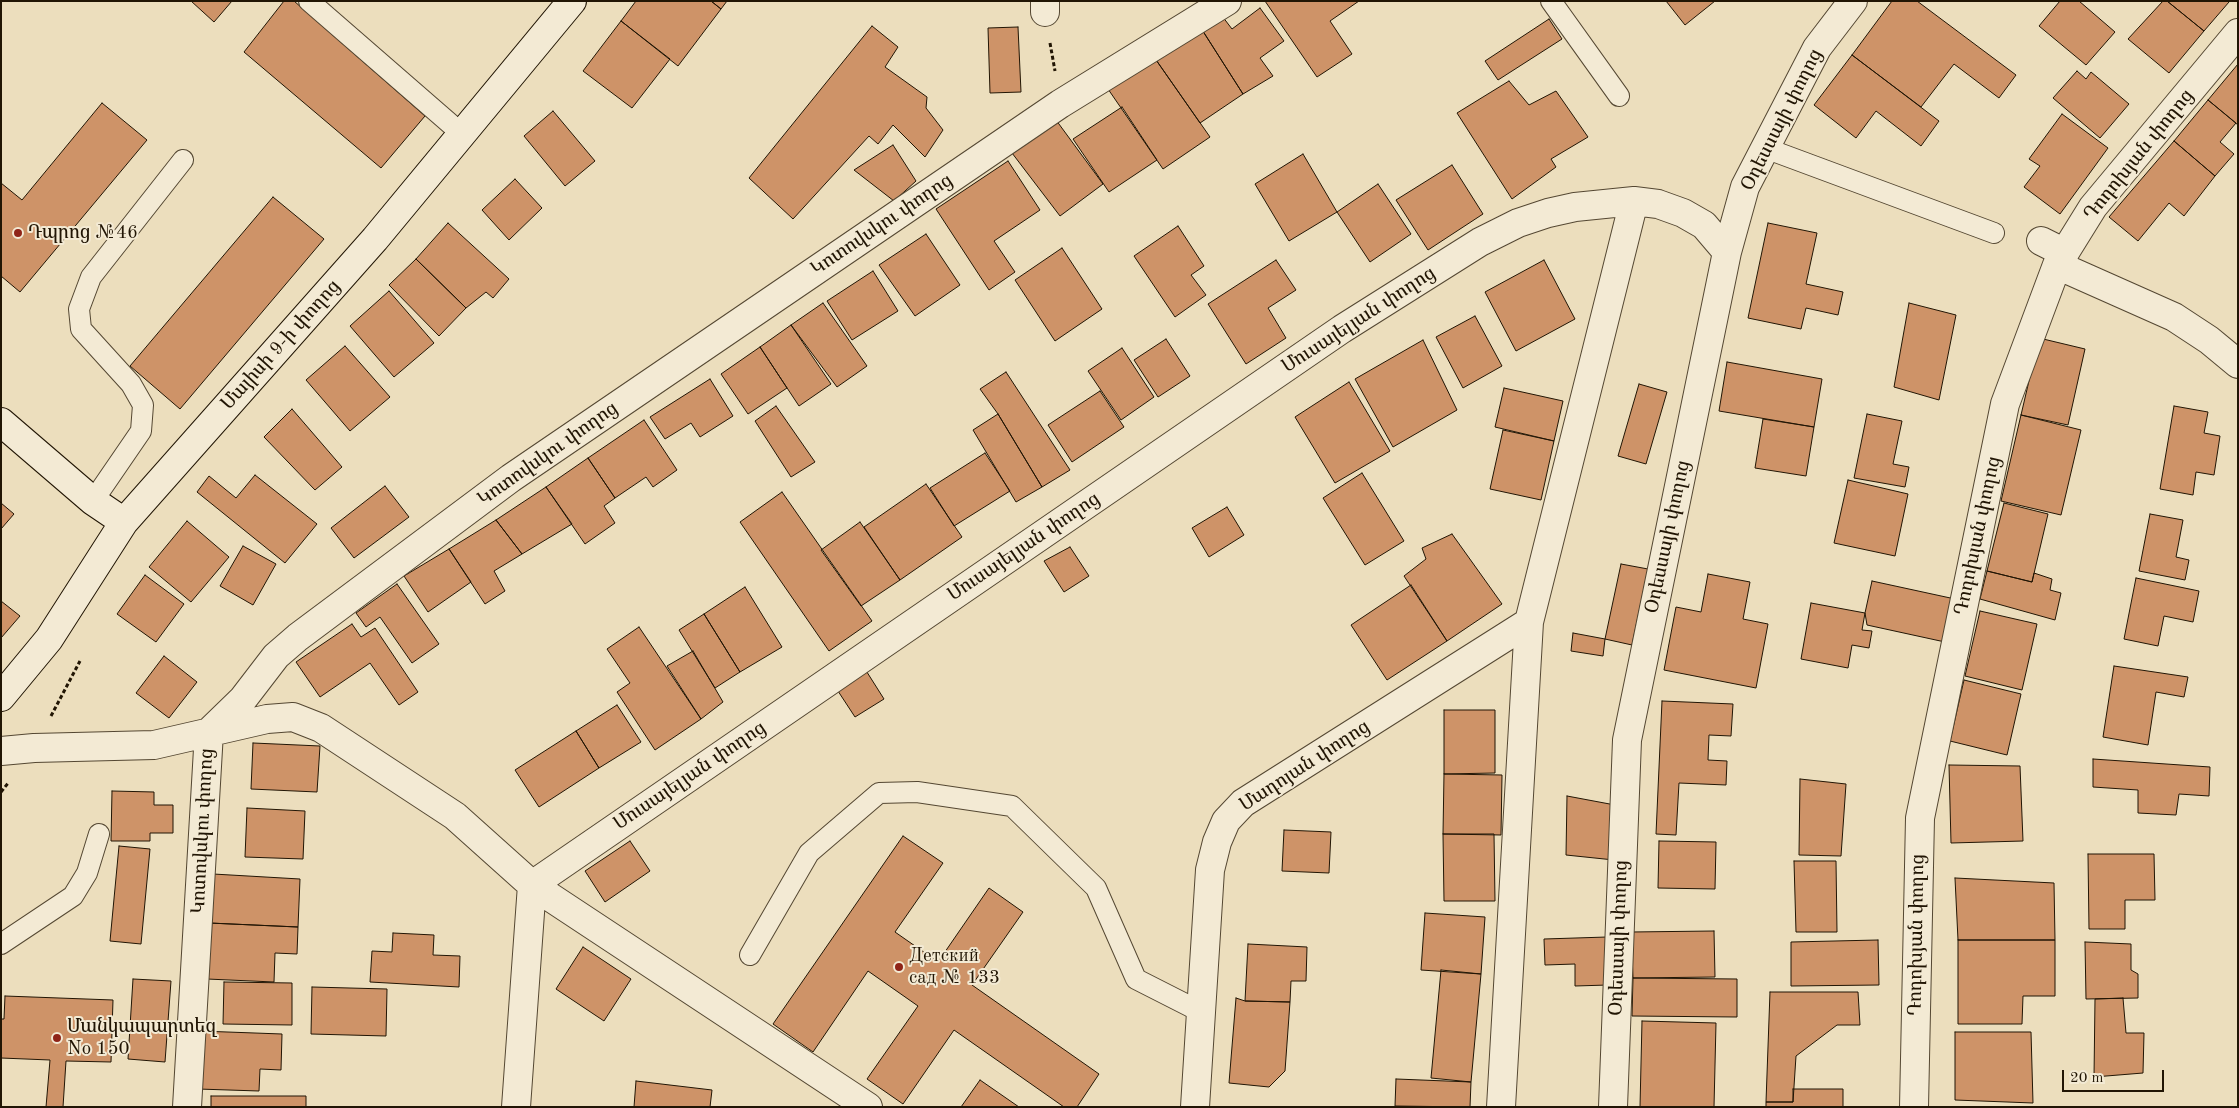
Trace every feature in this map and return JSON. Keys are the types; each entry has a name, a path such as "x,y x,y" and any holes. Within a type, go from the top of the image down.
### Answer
{"street":[{"name":"Մայիսի 9-ի փողոց","path":"1,697 49,639 124,522 375,239 572,1"},
{"name":"Կոտովսկու փողոց","path":"186,1107 209,732 243,698 276,656 298,636 511,478 1060,104 1226,1"},
{"name":"Օդեսսայի փողոց","path":"1613,1107 1627,740 1727,252 1745,187 1817,48 1853,1"},
{"name":"Դոդոխյան փողոց","path":"1914,1107 1920,818 2005,404 2054,253 2238,33"},
{"path":"1501,1107 1529,622 1634,200"},
{"name":"Մուսայելյան փողոց","path":"532,885 1342,329 1480,242 1518,223 1548,213 1575,206 1634,200 1658,204 1683,213 1704,225 1727,252"},
{"path":"2054,253 2174,317 2209,340 2238,364"},
{"path":"1,422 94,500 124,522"},
{"name":"Մադոյան փողոց","path":"1194,1107 1210,870 1217,842 1226,821 1243,803 1529,622"},
{"path":"1,751 34,748 154,745 267,719 293,717 321,728 455,816 532,885 858,1104"},
{"path":"516,1107 532,885"}],"lane":[{"path":"309,1 462,134"},
{"path":"1551,1 1619,96"},
{"path":"1765,148 1994,233"},
{"path":"94,500 141,430 142,405 131,384 81,328 79,309 91,277 183,160"},
{"path":"750,956 809,854 879,793 917,792 1012,806 1096,888 1136,979 1201,1012"},
{"path":"1,944 74,896 87,873 99,834"}],"path":[{"path":"1045,7 1060,104"}],"building":[{"path":"191,1 232,1 214,22"},
{"path":"284,1 294,1 425,116 381,168 244,52"},
{"path":"636,1 711,1 721,9 678,66 621,21"},
{"path":"711,1 727,1 721,9"},
{"path":"1265,1 1359,1 1330,21 1352,54 1317,77"},
{"path":"1666,1 1715,1 1685,25"},
{"path":"1892,1 1917,1 2016,75 1999,98 1954,64 1921,107 1852,55"},
{"path":"2060,1 2079,1 2115,32 2086,65 2039,26"},
{"path":"2163,1 2167,1 2204,31 2169,73 2128,39"},
{"path":"2167,1 2228,1 2229,2 2204,31"},
{"path":"1260,8 1284,41 1260,58 1273,76 1243,94 1199,25 1219,12 1232,29"},
{"path":"1549,19 1562,39 1498,80 1485,61"},
{"path":"621,21 670,59 632,108 583,71"},
{"path":"1199,25 1243,94 1200,123 1154,57"},
{"path":"872,26 898,47 885,67 927,97 926,108 943,130 925,157 893,125 878,144 869,136 793,219 749,178"},
{"path":"1018,27 1021,92 990,93 988,28"},
{"path":"1852,55 1939,121 1921,146 1876,111 1856,138 1814,105"},
{"path":"1154,57 1210,137 1163,169 1108,89"},
{"path":"2238,64 2238,125 2208,100"},
{"path":"2077,71 2086,79 2091,72 2129,104 2100,138 2053,98"},
{"path":"1509,81 1529,105 1556,91 1588,137 1551,159 1556,167 1512,199 1457,113"},
{"path":"2208,100 2236,123 2220,142 2234,154 2215,176 2174,141"},
{"path":"102,103 147,140 20,292 1,276 1,183 22,200"},
{"path":"1122,107 1157,160 1109,192 1073,139"},
{"path":"553,111 595,161 565,186 524,136"},
{"path":"2062,114 2108,148 2060,214 2024,187 2040,166 2029,159"},
{"path":"1056,120 1103,184 1060,216 1012,153"},
{"path":"2174,141 2215,176 2184,216 2169,203 2138,241 2109,217"},
{"path":"893,145 916,181 894,201 854,170"},
{"path":"1303,154 1337,212 1289,241 1255,184"},
{"path":"1008,161 1040,210 994,241 1015,272 989,290 936,209"},
{"path":"1452,165 1483,214 1428,250 1396,200"},
{"path":"515,179 542,208 509,240 482,210"},
{"path":"1378,184 1411,234 1370,262 1337,212"},
{"path":"273,197 324,239 180,409 130,366"},
{"path":"448,223 509,279 493,298 486,292 466,308 416,259"},
{"path":"1768,223 1817,233 1806,284 1843,292 1838,315 1806,308 1801,329 1748,318"},
{"path":"1178,226 1204,266 1191,275 1206,295 1175,317 1134,256"},
{"path":"926,234 960,285 915,316 879,265"},
{"path":"1062,248 1102,309 1055,341 1015,280"},
{"path":"416,259 466,308 439,336 389,285"},
{"path":"1276,260 1296,290 1268,308 1286,338 1246,364 1208,304"},
{"path":"1544,260 1575,319 1516,351 1485,292"},
{"path":"873,271 898,311 852,340 827,301"},
{"path":"389,291 434,343 394,377 350,326"},
{"path":"823,303 867,366 837,387 791,325"},
{"path":"1909,303 1956,315 1939,400 1894,387"},
{"path":"1475,316 1502,366 1463,388 1436,337"},
{"path":"791,325 831,384 799,406 760,347"},
{"path":"2039,338 2085,349 2068,425 2021,415"},
{"path":"1166,339 1190,376 1158,397 1134,360"},
{"path":"1423,340 1457,410 1393,447 1355,379"},
{"path":"345,346 390,397 350,431 306,380"},
{"path":"760,347 787,388 748,414 721,374"},
{"path":"1122,348 1154,397 1121,420 1088,371"},
{"path":"1727,362 1822,379 1814,427 1719,411"},
{"path":"1006,372 1070,470 1042,487 998,414 980,389"},
{"path":"710,379 733,416 700,437 691,423 665,439 650,417"},
{"path":"1349,382 1390,451 1335,483 1295,417"},
{"path":"1639,384 1667,392 1646,464 1618,456"},
{"path":"1504,388 1563,401 1554,441 1495,427"},
{"path":"1100,391 1124,427 1072,462 1048,425"},
{"path":"776,406 815,462 791,477 755,421"},
{"path":"2174,406 2208,412 2204,433 2220,436 2214,475 2196,472 2193,495 2160,489"},
{"path":"292,409 342,467 315,490 264,437"},
{"path":"998,414 1042,487 1016,502 973,430"},
{"path":"1867,414 1902,421 1893,464 1909,467 1905,487 1854,478"},
{"path":"2021,415 2081,430 2061,515 2001,501"},
{"path":"1763,419 1814,427 1806,476 1755,468"},
{"path":"644,420 677,470 653,487 646,477 615,498 588,458"},
{"path":"1503,430 1554,441 1541,500 1490,489"},
{"path":"985,453 1010,491 954,526 930,488"},
{"path":"588,458 615,498 604,506 615,523 585,544 546,487"},
{"path":"1362,473 1404,541 1365,565 1323,498"},
{"path":"255,475 317,524 285,563 197,492 209,476 236,498"},
{"path":"1848,480 1908,494 1895,556 1834,543"},
{"path":"926,484 962,537 900,580 864,527"},
{"path":"385,486 409,517 354,558 331,528"},
{"path":"546,487 572,524 522,554 496,520"},
{"path":"782,492 872,621 829,651 740,522"},
{"path":"1,503 14,514 1,529"},
{"path":"2004,503 2048,514 2032,582 1987,571"},
{"path":"1227,507 1244,535 1209,557 1192,528"},
{"path":"2150,514 2183,520 2176,557 2189,560 2185,580 2139,571"},
{"path":"496,520 522,554 494,571 505,591 485,604 449,549"},
{"path":"187,521 229,557 191,602 149,567"},
{"path":"860,522 900,580 861,606 821,550"},
{"path":"1452,534 1502,604 1447,641 1404,576 1426,559 1422,548"},
{"path":"243,546 276,564 253,605 220,586"},
{"path":"1070,547 1089,576 1064,592 1044,561"},
{"path":"449,549 471,582 428,612 404,576"},
{"path":"1621,564 1648,569 1632,645 1605,639"},
{"path":"1987,571 2032,582 2034,573 2052,579 2050,590 2061,593 2055,620 1980,599"},
{"path":"1708,574 1750,582 1743,619 1768,624 1756,688 1664,670 1676,607 1701,612"},
{"path":"145,575 184,604 156,642 117,614"},
{"path":"2136,578 2199,591 2193,622 2164,616 2158,646 2124,639"},
{"path":"1872,581 1955,599 1945,642 1867,625 1865,613"},
{"path":"397,584 439,644 412,663 380,617 366,627 356,613"},
{"path":"1411,585 1447,641 1387,680 1351,625"},
{"path":"745,587 782,647 740,672 704,614"},
{"path":"1,601 20,616 1,638"},
{"path":"1811,603 1865,613 1862,630 1872,631 1869,648 1852,645 1848,668 1801,659"},
{"path":"1980,611 2037,624 2022,690 1965,676"},
{"path":"704,614 740,672 715,688 679,630"},
{"path":"352,624 361,637 375,628 418,692 399,705 370,663 320,697 296,662"},
{"path":"639,627 701,719 655,750 617,692 630,683 607,649"},
{"path":"1573,633 1605,639 1603,656 1571,651"},
{"path":"693,651 723,702 701,719 667,666"},
{"path":"164,656 197,682 169,718 136,693"},
{"path":"2114,666 2188,677 2184,697 2156,692 2148,745 2103,737"},
{"path":"865,669 884,699 855,717 836,688"},
{"path":"1964,680 2021,694 2007,755 1950,741"},
{"path":"1662,701 1733,704 1731,736 1709,735 1708,760 1727,761 1726,785 1679,783 1676,835 1656,834"},
{"path":"617,705 641,742 599,768 576,731"},
{"path":"1444,710 1495,710 1495,773 1444,774"},
{"path":"576,731 599,768 539,807 515,770"},
{"path":"253,743 320,746 317,792 251,789"},
{"path":"2093,759 2210,767 2209,796 2179,794 2176,815 2138,813 2138,790 2093,787"},
{"path":"1949,765 2020,766 2023,841 1951,843"},
{"path":"1444,774 1502,775 1501,835 1443,834"},
{"path":"1800,779 1846,784 1841,856 1799,855"},
{"path":"112,791 154,792 154,805 173,805 173,833 150,833 150,841 111,841"},
{"path":"1567,796 1615,805 1614,860 1566,855"},
{"path":"247,808 305,811 303,859 245,857"},
{"path":"1284,830 1331,832 1329,873 1282,871"},
{"path":"1443,834 1494,834 1495,901 1444,901"},
{"name":"Детский сад № 133","path":"903,836 943,863 895,932 938,962 989,888 1023,912 972,985 1099,1074 1077,1107 1064,1107 954,1030 903,1104 867,1079 918,1006 868,971 813,1052 773,1024"},
{"path":"630,841 650,871 605,902 585,871"},
{"path":"1659,841 1716,842 1715,889 1658,888"},
{"path":"119,846 150,849 141,944 110,941"},
{"path":"2088,854 2154,854 2155,900 2125,900 2125,929 2089,929"},
{"path":"1794,861 1836,861 1837,932 1796,932"},
{"path":"213,874 300,879 298,927 209,923"},
{"path":"1955,878 2054,883 2055,940 1958,940"},
{"path":"1425,913 1485,917 1481,974 1421,970"},
{"path":"209,923 298,927 297,954 275,953 274,982 207,979"},
{"path":"1714,931 1715,977 1633,978 1631,932"},
{"path":"393,933 434,935 433,955 460,956 459,987 370,982 372,951 392,952"},
{"path":"1607,937 1608,985 1575,986 1575,964 1545,965 1544,939"},
{"path":"1878,940 1879,985 1791,986 1791,942"},
{"path":"1958,940 2055,940 2055,996 2023,996 2022,1024 1958,1024"},
{"path":"2085,942 2131,944 2131,970 2138,974 2138,998 2086,999"},
{"path":"1248,944 1307,947 1306,981 1291,981 1290,1002 1245,1001"},
{"path":"583,947 631,979 604,1021 556,989"},
{"path":"1441,970 1481,974 1471,1082 1431,1078"},
{"path":"1633,978 1737,979 1737,1017 1632,1016"},
{"path":"133,979 171,981 165,1062 128,1059"},
{"path":"224,982 292,983 292,1025 223,1024"},
{"path":"312,987 387,989 386,1036 311,1034"},
{"path":"1770,992 1858,992 1860,1025 1837,1025 1796,1056 1793,1102 1766,1102"},
{"name":"Մանկապարտեզ No 150","path":"5,996 113,1000 111,1062 66,1061 63,1107 46,1107 50,1060 1,1058 1,1019 4,1019"},
{"path":"1236,998 1245,1001 1290,1002 1285,1071 1269,1087 1229,1083"},
{"path":"2123,998 2126,1033 2144,1033 2143,1073 2094,1077 2095,999"},
{"path":"1642,1021 1716,1023 1714,1107 1640,1107"},
{"path":"200,1031 282,1034 281,1070 260,1069 259,1091 198,1089"},
{"path":"1955,1032 2031,1032 2033,1103 1955,1100"},
{"path":"1396,1079 1471,1082 1470,1107 1395,1106"},
{"path":"980,1080 1019,1107 961,1107"},
{"path":"636,1081 712,1090 710,1107 634,1107"},
{"path":"1793,1089 1843,1089 1843,1107 1766,1107 1766,1102 1793,1102"},
{"path":"211,1096 306,1096 306,1107 211,1107"}],"place":[{"name":"Դպրոց №46","path":"18,233"},
{"name":"Детский сад № 133","path":"899,967"},
{"name":"Մանկապարտեզ No 150","path":"57,1038"}]}
